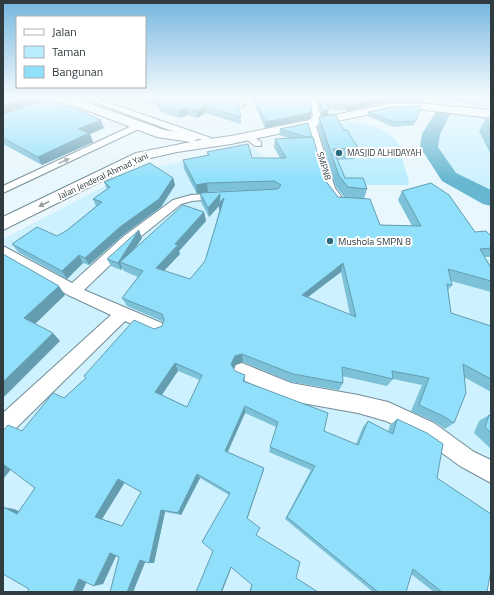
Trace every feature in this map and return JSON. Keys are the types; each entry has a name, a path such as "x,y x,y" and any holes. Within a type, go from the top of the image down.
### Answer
{"main road":[{"name":"Jalan Jenderal Ahmad Yani","path":"147,125 186,138 210,138 286,125"},
{"name":"Jalan Jenderal Ahmad Yani","path":"3,224 141,156 177,148 253,140 299,125"},
{"path":"141,156 165,145 167,140 152,127"}],"street":[{"path":"147,125 152,127"},
{"name":"SMPN8","path":"315,125 330,188 341,203 353,204"},
{"path":"3,190 152,127"},
{"path":"74,291 128,239 177,202 190,198 232,196"},
{"path":"3,251 74,291 158,329"},
{"path":"3,427 123,313"},
{"path":"242,371 291,392 358,404 388,412 427,430 467,460 491,472"}],"shaded area":[{"path":"440,125 491,125 491,196 451,172 435,138"},
{"path":"249,144 315,201 471,260 490,259 491,537 453,592 3,592 3,239 126,175"}],"green space":[{"path":"335,125 366,125 385,131 391,135 400,148 409,181 408,185 335,185 308,130"}],"building":[{"path":"3,125 89,125 78,129 89,133 38,157 3,138"},
{"path":"300,125 309,125 312,137 307,137 280,129"},
{"path":"322,125 341,125 344,130 347,130 358,148 333,149 345,178 363,178 367,189 348,187 339,176"},
{"path":"313,137 325,180 338,197 370,199 380,225 421,226 402,191 431,183 449,195 475,232 486,231 491,236 491,248 480,249 491,268 491,281 448,269 452,285 447,284 451,313 491,326 491,379 463,364 466,393 454,423 419,405 429,378 392,371 393,379 342,367 343,383 293,374 242,354 235,356 231,364 235,371 245,375 243,381 328,413 324,431 358,445 368,421 393,434 397,419 427,433 443,444 437,478 491,514 491,570 487,592 442,592 413,569 406,592 378,592 287,517 315,466 270,447 278,422 245,406 225,451 264,468 247,518 260,528 256,535 300,562 296,578 318,592 250,592 252,585 231,567 221,592 196,592 213,551 202,542 230,493 197,474 178,513 161,510 149,563 140,560 127,592 110,592 119,557 110,553 94,586 79,579 73,592 27,592 29,589 3,574 3,507 17,514 35,488 3,464 3,431 8,425 22,431 53,393 64,398 86,378 84,376 134,320 154,329 162,326 164,320 162,314 122,298 143,271 120,262 183,205 204,212 175,244 178,245 156,268 190,279 205,261 224,198 219,203 220,194 208,208 200,193 278,189 281,185 274,181 207,183 196,185 183,160 209,155 207,152 248,144 252,158 286,158 275,139","holes":["343,263 356,317 302,295","175,363 202,375 187,407 155,392","118,479 141,492 122,526 95,517"]},
{"path":"150,163 173,178 159,199 120,227 85,258 79,255 62,271 12,244 37,227 57,236 66,231 102,202 93,199 110,187 104,182"},
{"path":"139,230 118,263 107,259"},
{"path":"3,254 59,286 24,318 53,333 3,382"},
{"path":"489,415 491,416 491,433 485,427"}],"waterway":[{"path":"436,125 431,134 429,147 449,177 491,199"}],"place":[{"name":"MASJID ALHIDAYAH","path":"339,153"},
{"name":"Mushola SMPN 8","path":"330,241"}]}
